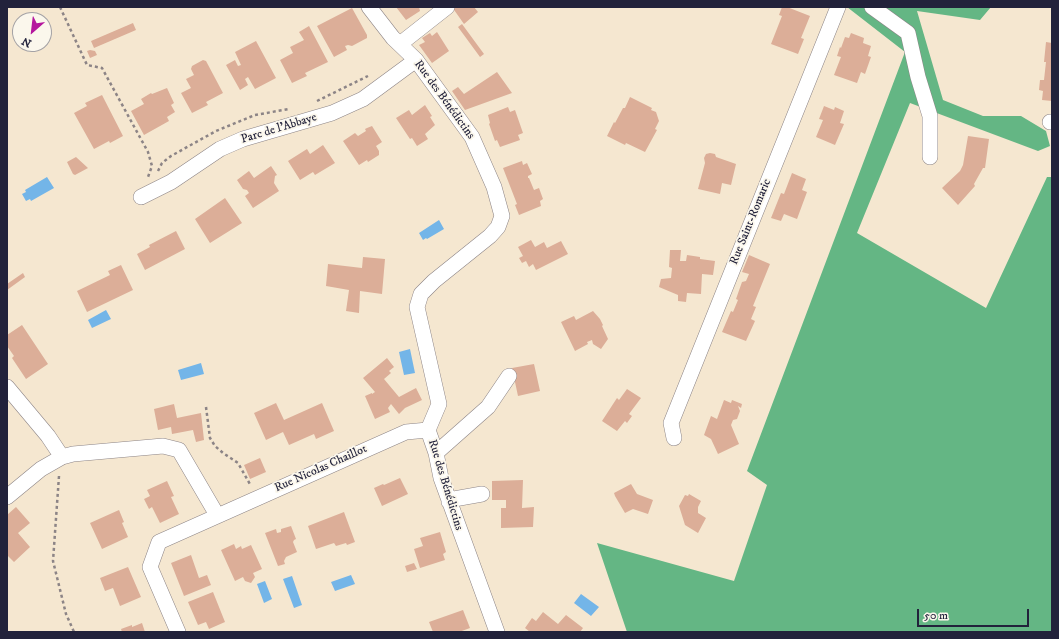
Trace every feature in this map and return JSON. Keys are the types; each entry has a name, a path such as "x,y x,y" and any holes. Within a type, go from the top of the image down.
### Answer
{"street":[{"name":"Rue des Bénédictins","path":"369,7 393,38 416,60 472,137 494,188 502,216 498,227 490,236 434,281 421,294 416,307 439,404 428,430 436,453 441,478 449,502 497,632"},
{"path":"400,44 447,7"},
{"name":"Rue Saint-Romaric","path":"674,438 671,423 838,7"},
{"path":"872,7 908,33 918,77 930,116 930,157"},
{"name":"Parc de l'Abbaye","path":"141,197 171,182 220,149 243,139 332,113 364,99 416,60"},
{"path":"488,407 509,376"},
{"path":"7,387 48,436 62,457"},
{"path":"436,453 488,407 512,392"},
{"name":"Rue Nicolas Chaillot","path":"178,632 150,567 159,542 406,432 428,430"},
{"path":"7,497 41,469 62,457 73,454 164,446 179,450 217,515"},
{"path":"449,502 454,499 482,494"}],"path":[{"path":"60,7 87,65 102,68 148,152 152,166 141,197"},
{"path":"206,407 210,438 215,446 238,463 244,471 256,498"},
{"path":"62,457 58,477 54,561 66,614 74,632"}],"green space":[{"path":"847,7 991,7 980,20 917,11 943,100 983,116 1021,116 1046,131 1050,146 1038,151 910,103 857,233 986,308 1047,177 1052,177 1052,632 627,632 597,543 734,581 767,485 747,471 905,52"}],"water":[{"path":"47,177 54,188 31,201 30,199 26,201 22,194 26,192 25,190"},
{"path":"439,220 444,229 423,240 419,233"},
{"path":"106,310 111,319 92,328 88,320"},
{"path":"410,349 415,373 404,375 399,352"},
{"path":"201,363 204,374 181,380 178,370"},
{"path":"351,575 355,584 335,591 331,582"},
{"path":"292,576 302,605 294,608 283,579"},
{"path":"265,581 272,599 264,603 257,584"},
{"path":"581,594 599,607 591,616 574,603"}],"building":[{"path":"396,7 419,7 420,11 406,20"},
{"path":"452,7 474,7 478,12 464,24"},
{"path":"782,7 787,7 810,16 801,38 804,39 798,54 771,44 782,16 779,15"},
{"path":"352,8 367,35 367,38 352,46 345,46 347,50 334,57 317,26"},
{"path":"133,23 136,30 94,48 91,41"},
{"path":"462,24 484,54 480,57 458,27"},
{"path":"309,26 328,62 305,73 307,76 292,83 280,60 293,53 290,47 304,40 299,32"},
{"path":"437,32 449,51 432,63 419,45 425,42 422,38 430,33 432,36"},
{"path":"851,33 864,38 863,43 871,46 868,56 871,57 865,74 861,72 857,83 834,75 841,57 837,56 840,47 841,48 845,37 849,38"},
{"path":"256,41 276,78 255,89 248,77 245,79 248,85 240,90 226,65 235,60 238,66 241,65 235,52"},
{"path":"1046,42 1052,43 1052,101 1042,100 1043,91 1039,90 1040,80 1044,80"},
{"path":"87,51 95,51 97,55 90,58"},
{"path":"203,60 206,61 223,93 206,102 208,105 192,113 181,93 191,88 186,79 194,75 191,69 192,66"},
{"path":"497,72 512,93 465,110 452,91 458,87 464,94"},
{"path":"167,88 174,103 171,105 175,112 167,117 169,121 144,135 131,111 144,104 141,99 151,93 152,94"},
{"path":"102,95 123,136 94,149 74,113 87,106 85,103"},
{"path":"630,97 652,108 651,110 656,112 659,121 655,129 657,130 645,152 626,143 625,145 607,136 623,108 625,108"},
{"path":"425,105 432,116 430,117 435,125 425,134 428,139 417,146 412,138 410,139 396,118 409,110 412,115"},
{"path":"824,106 834,110 835,107 844,111 840,123 844,124 835,145 816,137 823,120 819,119"},
{"path":"508,107 510,112 515,110 523,133 518,135 520,140 500,147 497,140 495,141 489,124 488,115"},
{"path":"372,126 382,142 376,146 379,151 379,155 368,162 367,160 359,165 343,141 355,133 358,136 366,131 365,129"},
{"path":"968,136 989,139 985,168 983,168 974,184 975,186 958,205 942,188 960,171 963,165"},
{"path":"323,145 335,163 315,175 313,172 300,180 288,161 307,149 310,154"},
{"path":"706,154 715,154 716,157 736,164 731,185 722,183 720,194 698,189 705,163 704,158"},
{"path":"76,157 88,168 75,175 67,162"},
{"path":"522,161 523,165 527,163 532,174 528,176 528,178 534,190 539,188 543,199 540,201 541,206 519,215 515,205 517,204 503,168"},
{"path":"271,166 277,175 275,176 274,183 279,191 253,208 245,196 249,193 247,190 243,189 237,180 249,171 254,178"},
{"path":"792,173 806,179 802,190 807,192 797,219 784,214 781,221 771,218 781,193 784,194"},
{"path":"225,198 242,223 210,243 195,219"},
{"path":"176,231 185,249 145,270 137,254 150,247 149,245"},
{"path":"531,240 535,247 544,242 547,248 561,241 568,254 536,270 533,264 529,267 526,261 522,263 519,258 523,256 518,247"},
{"path":"670,250 681,250 680,261 686,261 687,255 715,261 713,275 702,274 701,294 687,293 686,302 678,301 678,295 659,287 661,279 671,278 672,268 669,267"},
{"path":"749,255 770,264 753,306 756,307 751,319 755,321 746,341 722,332 731,311 733,312 738,300 736,299 742,282 746,281 749,274 742,272"},
{"path":"363,257 385,259 382,294 360,291 359,313 346,311 349,290 326,286 328,264 362,268"},
{"path":"121,265 133,290 87,312 77,291 110,275 108,271"},
{"path":"23,273 25,277 7,290 7,284"},
{"path":"593,311 600,319 608,339 601,349 593,344 592,340 575,351 561,322 574,316 576,320"},
{"path":"22,325 48,364 26,379 12,358 14,356 7,346 7,335"},
{"path":"387,358 394,367 389,371 391,373 384,379 399,397 416,388 422,400 405,408 399,414 391,404 388,408 390,412 375,419 365,396 375,392 363,378"},
{"path":"534,364 540,391 518,396 512,368"},
{"path":"627,389 641,398 629,414 632,416 627,423 625,421 617,431 602,421 617,398 619,400"},
{"path":"724,400 731,403 732,400 742,404 741,408 738,406 740,411 737,419 733,420 731,425 739,444 718,454 711,439 704,435 711,416 717,419"},
{"path":"276,403 284,420 322,403 334,431 316,439 314,434 289,445 283,432 266,440 254,413"},
{"path":"174,404 177,418 201,413 204,440 196,442 193,430 172,434 171,427 158,430 154,409"},
{"path":"260,458 266,472 250,479 244,465"},
{"path":"400,478 408,494 382,506 374,488"},
{"path":"523,480 522,508 534,507 533,527 501,528 501,508 506,508 506,500 492,500 492,481"},
{"path":"167,481 174,496 171,497 179,514 160,523 152,507 149,509 144,499 150,496 147,490"},
{"path":"631,484 637,494 653,500 648,514 633,509 625,513 615,496 614,493"},
{"path":"689,494 701,501 698,507 698,513 706,518 698,533 685,525 679,506 685,495 688,496"},
{"path":"16,507 30,523 18,533 30,547 14,562 7,555 7,515"},
{"path":"119,510 124,522 122,523 128,537 102,549 90,523"},
{"path":"344,512 355,542 347,545 346,543 336,546 334,543 316,549 308,526"},
{"path":"291,526 296,539 293,542 297,552 286,557 284,561 285,564 278,566 265,533 276,529 277,533 281,532 281,529"},
{"path":"440,532 446,552 443,554 445,560 420,568 414,549 423,546 420,538"},
{"path":"234,544 236,549 241,546 242,549 251,545 262,569 253,573 255,577 251,583 245,581 243,577 235,581 221,550"},
{"path":"191,555 199,578 207,575 211,585 184,596 171,563"},
{"path":"414,563 417,569 407,572 405,566"},
{"path":"128,567 141,597 120,606 113,588 105,591 100,578"},
{"path":"213,592 225,622 209,629 206,622 198,625 188,602"},
{"path":"463,610 470,628 459,632 433,632 429,622"},
{"path":"543,612 558,624 566,615 583,628 580,632 530,632 525,628 532,618 536,621"},
{"path":"142,623 145,632 122,632 121,629"}]}
